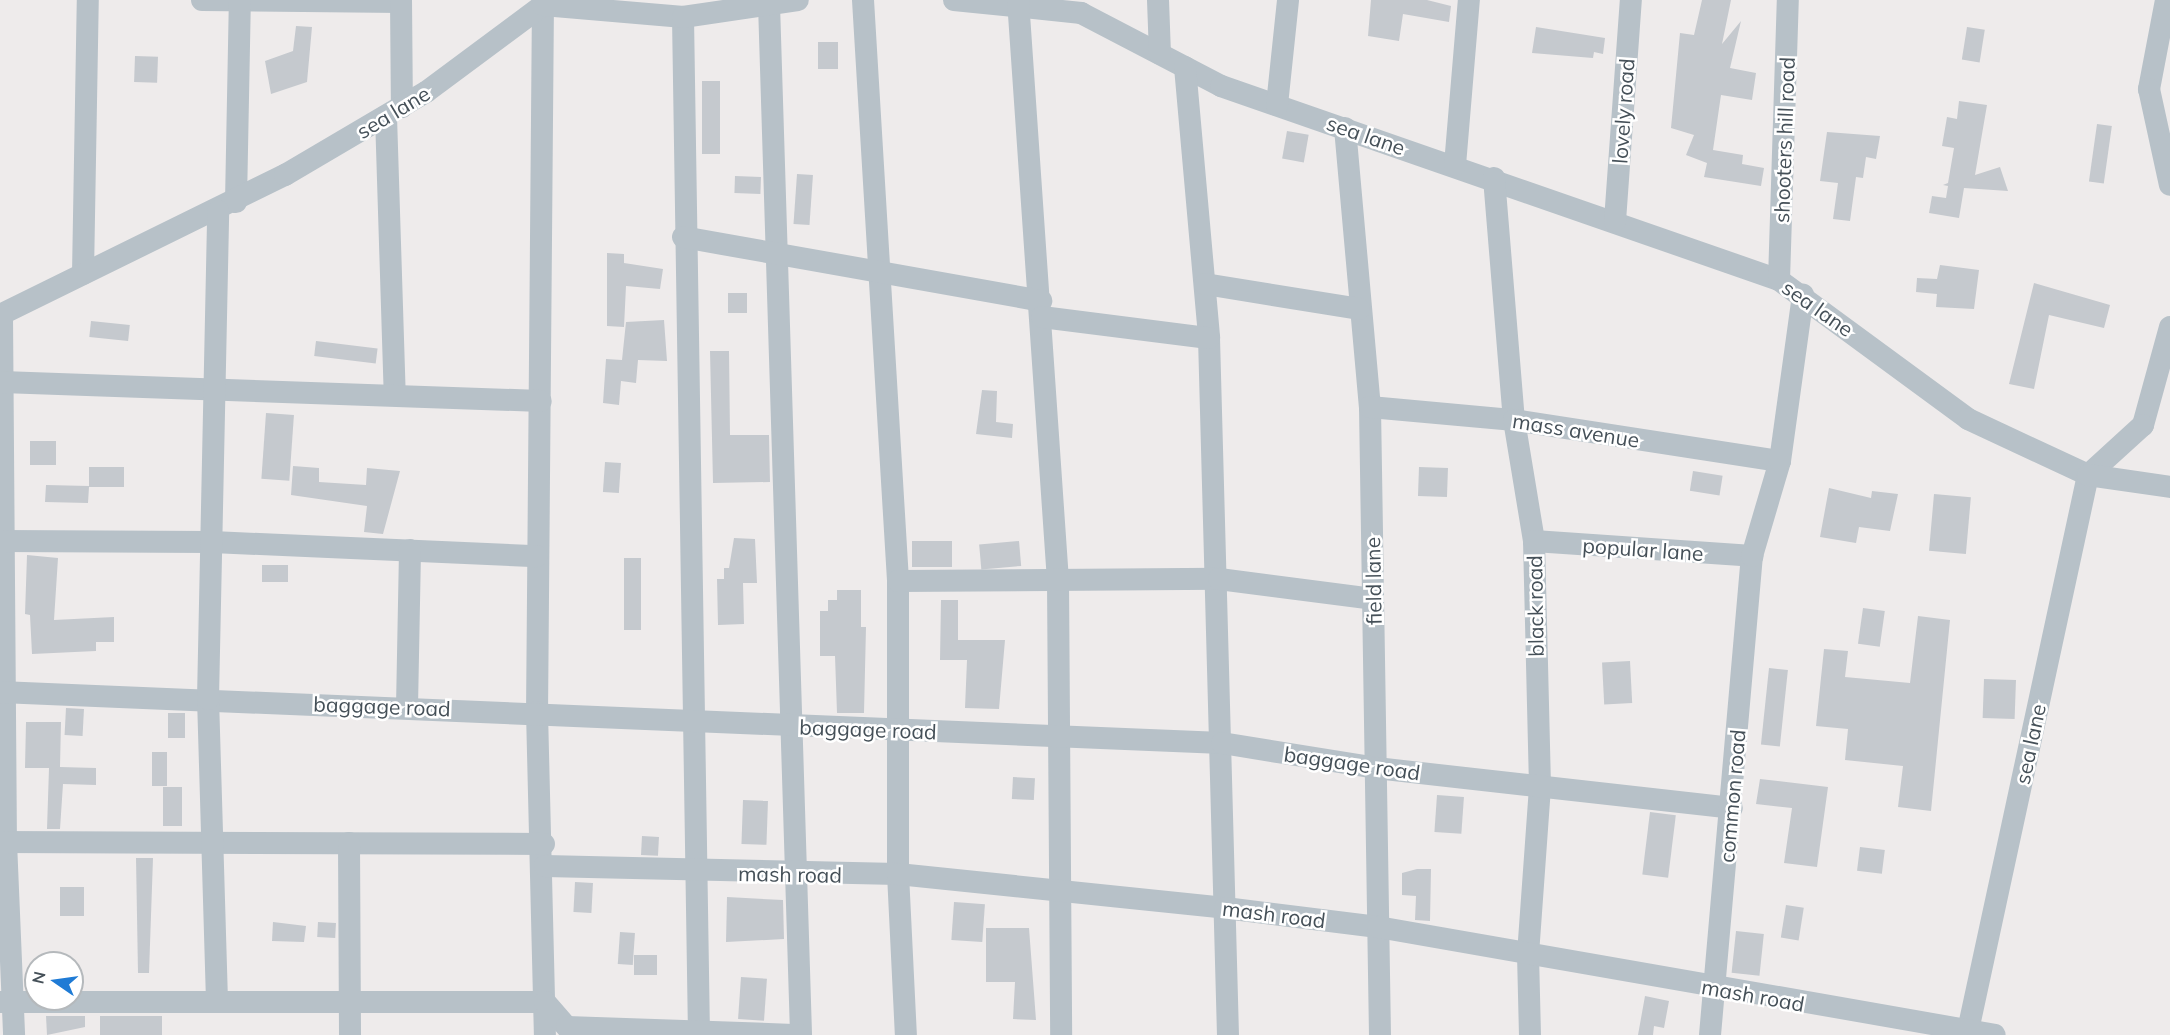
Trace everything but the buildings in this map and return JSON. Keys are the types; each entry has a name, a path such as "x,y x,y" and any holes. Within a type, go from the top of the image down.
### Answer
{"street":[{"path":"83,274 88,0"},
{"path":"202,0 401,1 394,112 395,395"},
{"path":"217,1001 208,699 215,388 240,0"},
{"path":"544,1035 544,855 537,712 543,3 683,17 727,5 769,4 798,0"},
{"path":"863,0 898,581 898,874 906,1035"},
{"name":"sea lane","path":"954,0 1018,3 1081,13 1185,67 1277,105 1494,178 1779,280 1803,295 1968,419 2088,476 1967,1033"},
{"path":"1158,0 1160,54"},
{"path":"1277,105 1288,0"},
{"path":"1455,165 1469,0"},
{"name":"lovely road","path":"1615,221 1631,0"},
{"name":"shooters hill road","path":"1779,280 1788,0"},
{"path":"2166,0 2149,89 2170,185"},
{"name":"sea lane","path":"1,315 227,206 394,112 543,3"},
{"path":"1018,3 1042,309 1058,581 1058,891 1061,1035"},
{"path":"6,1002 349,1000 544,1002 567,1027 801,1035 790,726 781,251 769,4"},
{"path":"683,17 683,237 699,1033"},
{"path":"1185,67 1209,339 1219,579 1228,1035"},
{"name":"field lane","path":"1345,128 1359,309 1370,407 1380,1035"},
{"name":"black road","path":"1494,178 1514,420 1534,541 1540,787 1528,954 1530,1035"},
{"path":"683,237 781,251 880,276 1042,309 1209,339"},
{"path":"1205,284 1359,309"},
{"name":"common road","path":"1710,1035 1712,987 1731,808 1752,556 1780,461 1803,295"},
{"path":"1,315 3,842 6,1002 14,1035"},
{"path":"2088,476 2143,425 2170,327"},
{"path":"2,382 541,401"},
{"name":"mass avenue","path":"1370,407 1514,420 1780,461"},
{"path":"2088,476 2170,487"},
{"path":"2,541 212,542 537,556"},
{"name":"popular lane","path":"1534,541 1752,556"},
{"path":"407,707 410,550"},
{"path":"898,581 1219,579 1373,598"},
{"name":"baggage road","path":"2,692 537,712 694,722 899,731 1057,734 1222,743 1376,768 1731,808"},
{"name":"mash road","path":"3,842 349,843 544,855 694,871 795,875 898,874 1225,908 1378,927 1967,1033 1995,1035"},
{"path":"349,843 350,1035"}]}
